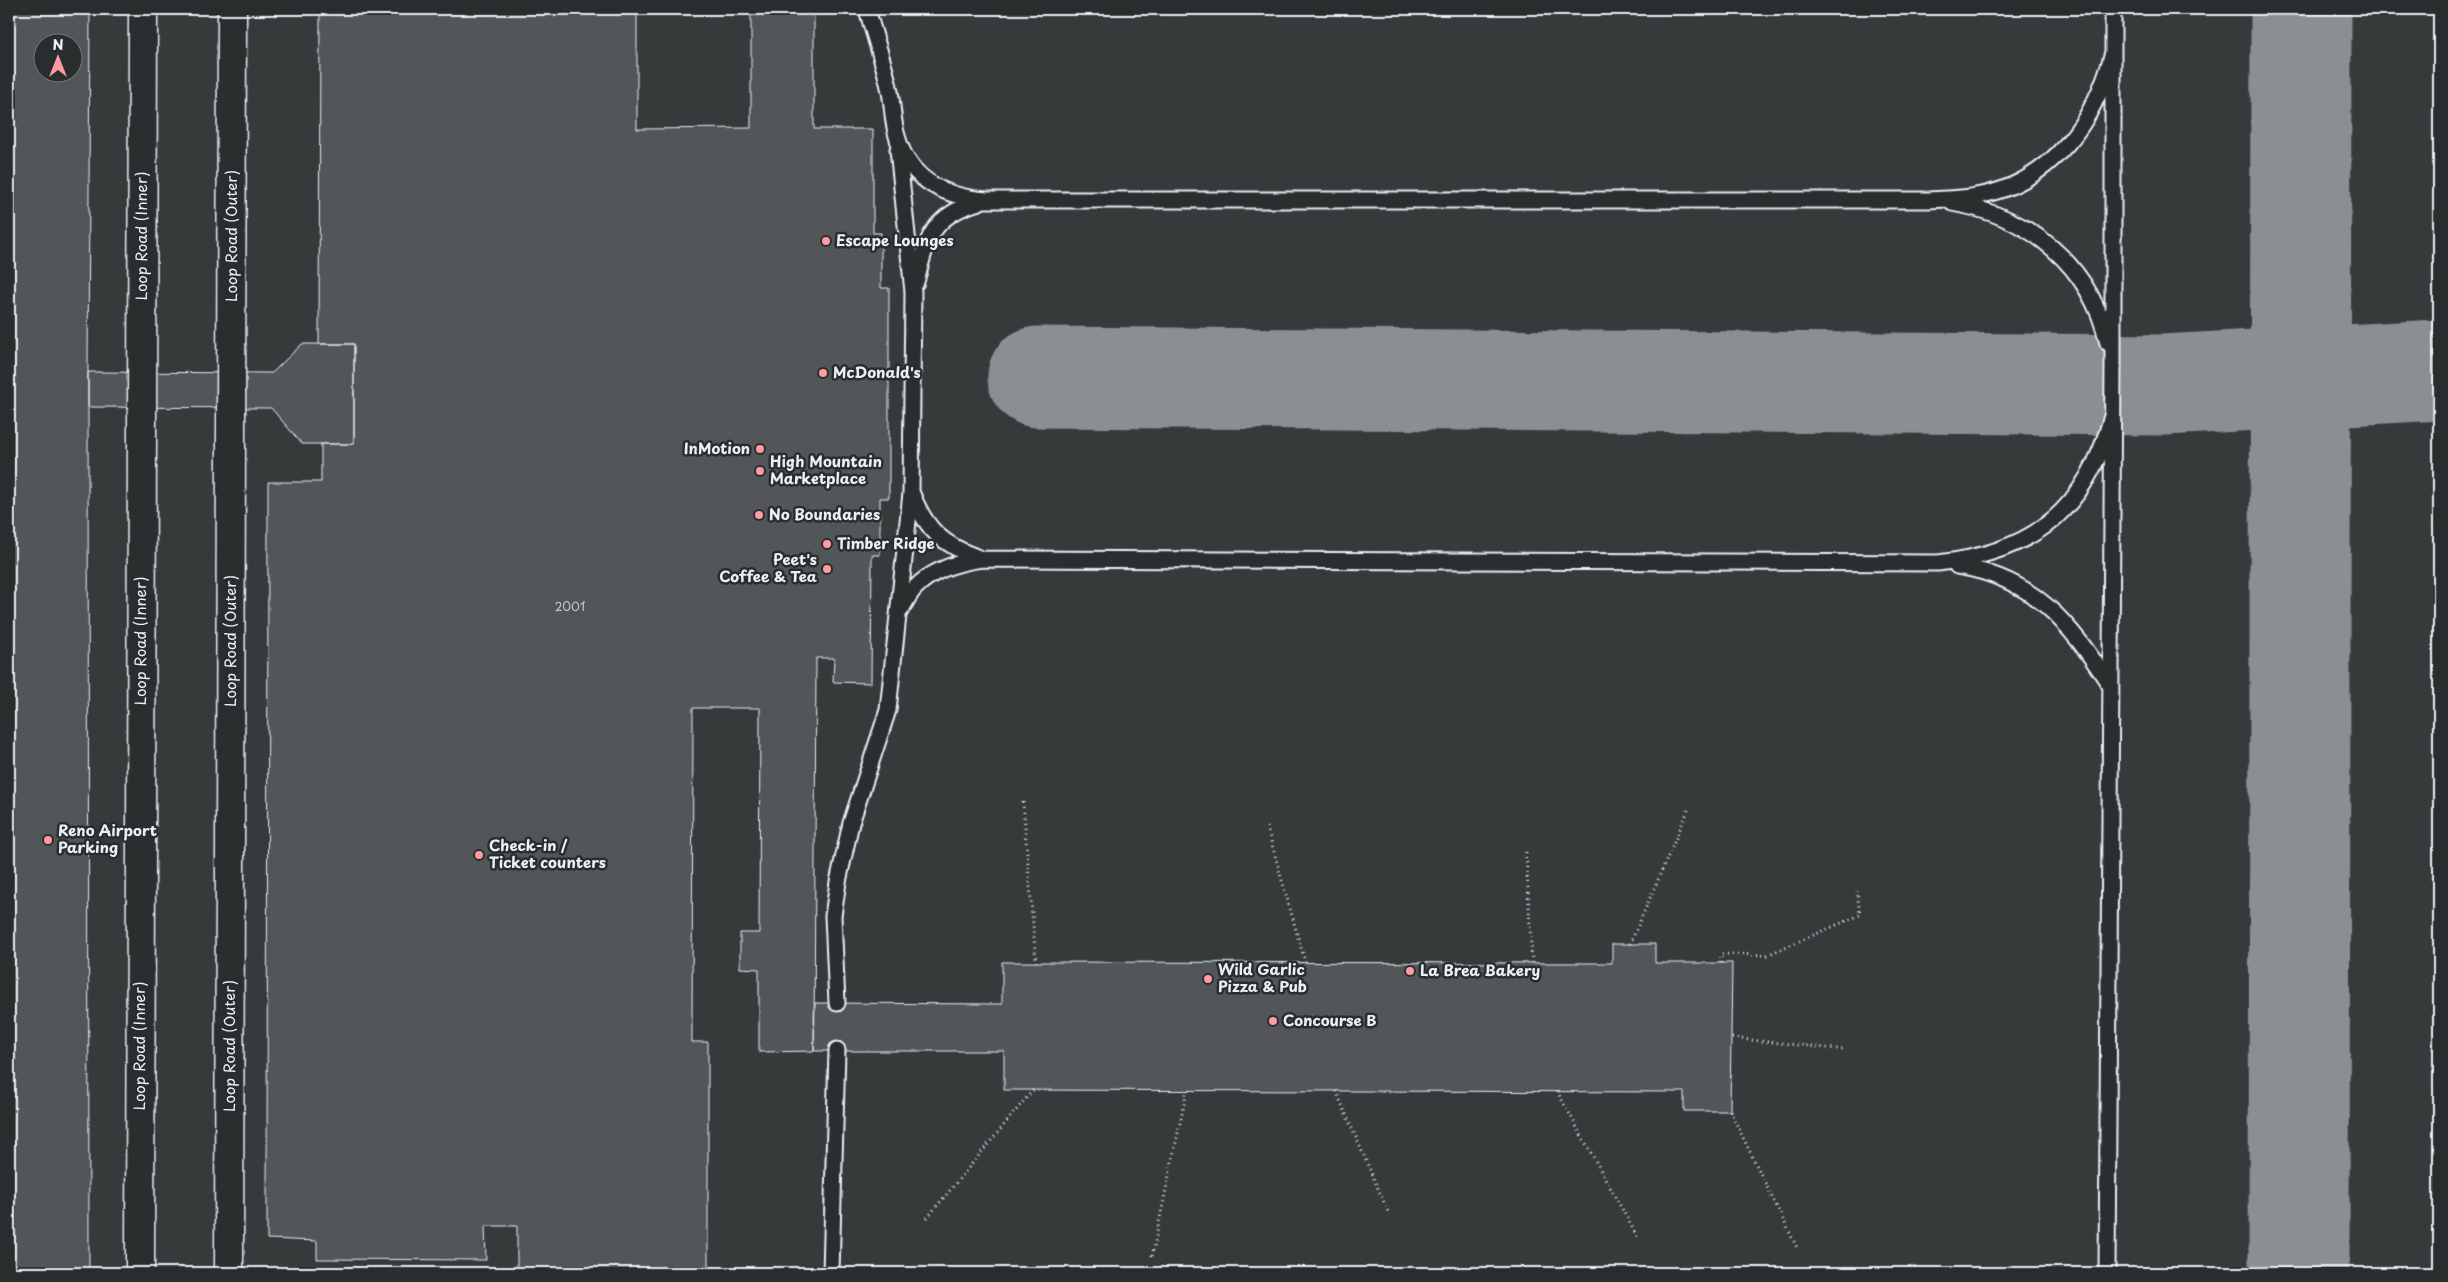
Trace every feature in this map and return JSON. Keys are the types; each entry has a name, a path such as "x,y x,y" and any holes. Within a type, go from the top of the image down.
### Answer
{"street":[{"name":"Loop Road (Inner)","path":"140,1273 142,9"},
{"name":"Loop Road (Outer)","path":"230,1273 232,9"}],"lane":[{"path":"837,1003 833,916 839,875 851,823 888,710 911,493 913,292 897,136 890,88 867,9"},
{"path":"2107,1273 2113,363 2113,9"},
{"path":"897,136 910,164 918,175 932,186 963,198 988,200 1930,200 1977,196 2006,188 2032,174 2057,157 2079,130 2094,105 2107,75 2113,52"},
{"path":"913,292 924,248 932,231 942,219 954,211 988,200"},
{"path":"1930,200 1967,206 1993,213 2037,234 2071,267 2095,303 2106,333 2113,363"},
{"path":"900,611 915,588 935,574 961,562 982,559 1938,563 1972,559 2018,543 2056,518 2072,500 2096,463 2104,448 2112,416"},
{"path":"911,493 919,511 940,539 982,559"},
{"path":"1938,563 1979,569 2011,581 2034,594 2053,610 2075,634 2110,685"},
{"path":"831,1273 837,1050"}],"path":[{"path":"1023,802 1036,962"},
{"path":"1630,944 1689,808"},
{"path":"1267,827 1305,962"},
{"path":"1526,852 1532,963"},
{"path":"1721,963 1721,954 1767,954 1860,915 1857,891"},
{"path":"1732,1038 1846,1050"},
{"path":"927,1218 1033,1090"},
{"path":"1152,1256 1187,1090"},
{"path":"1336,1091 1389,1214"},
{"path":"1557,1091 1638,1238"},
{"path":"1730,1111 1798,1250"}],"shaded area":[{"path":"9,9 2439,9 2439,1273 9,1273"}],"building":[{"name":"Reno Airport Parking","path":"9,9 90,9 88,372 89,1273 9,1273"},
{"path":"320,9 637,9 637,129 751,128 751,9 814,9 814,129 873,129 873,233 881,233 881,288 889,288 889,498 880,498 880,555 872,555 871,683 833,682 834,658 816,658 814,1051 759,1052 759,969 740,968 740,933 759,933 760,708 693,708 692,1042 708,1042 708,1273 517,1273 517,1226 485,1226 486,1260 317,1259 317,1241 267,1239 268,482 321,482 321,444 354,444 354,344 319,344"},
{"path":"302,344 354,344 354,444 302,444 271,408 88,407 88,372 272,373"},
{"name":"Concourse B","path":"1612,944 1655,944 1655,963 1732,963 1730,1111 1684,1111 1684,1092 1004,1090 1004,1051 814,1051 815,1003 1002,1004 1002,962 1612,963"}],"taxiway":[{"path":"2299,1273 2301,9"},
{"path":"1038,377 2164,385 2439,370"}],"place":[{"name":"Escape Lounges","path":"826,241"},
{"name":"McDonald's","path":"823,373"},
{"name":"InMotion","path":"760,449"},
{"name":"High Mountain Marketplace","path":"760,471"},
{"name":"No Boundaries","path":"759,515"},
{"name":"Timber Ridge","path":"827,544"},
{"name":"Peet's Coffee & Tea","path":"827,569"},
{"name":"Reno Airport Parking","path":"48,840"},
{"name":"Check-in / Ticket counters","path":"479,855"},
{"name":"La Brea Bakery","path":"1410,971"},
{"name":"Wild Garlic Pizza & Pub","path":"1208,979"},
{"name":"Concourse B","path":"1273,1021"}]}
